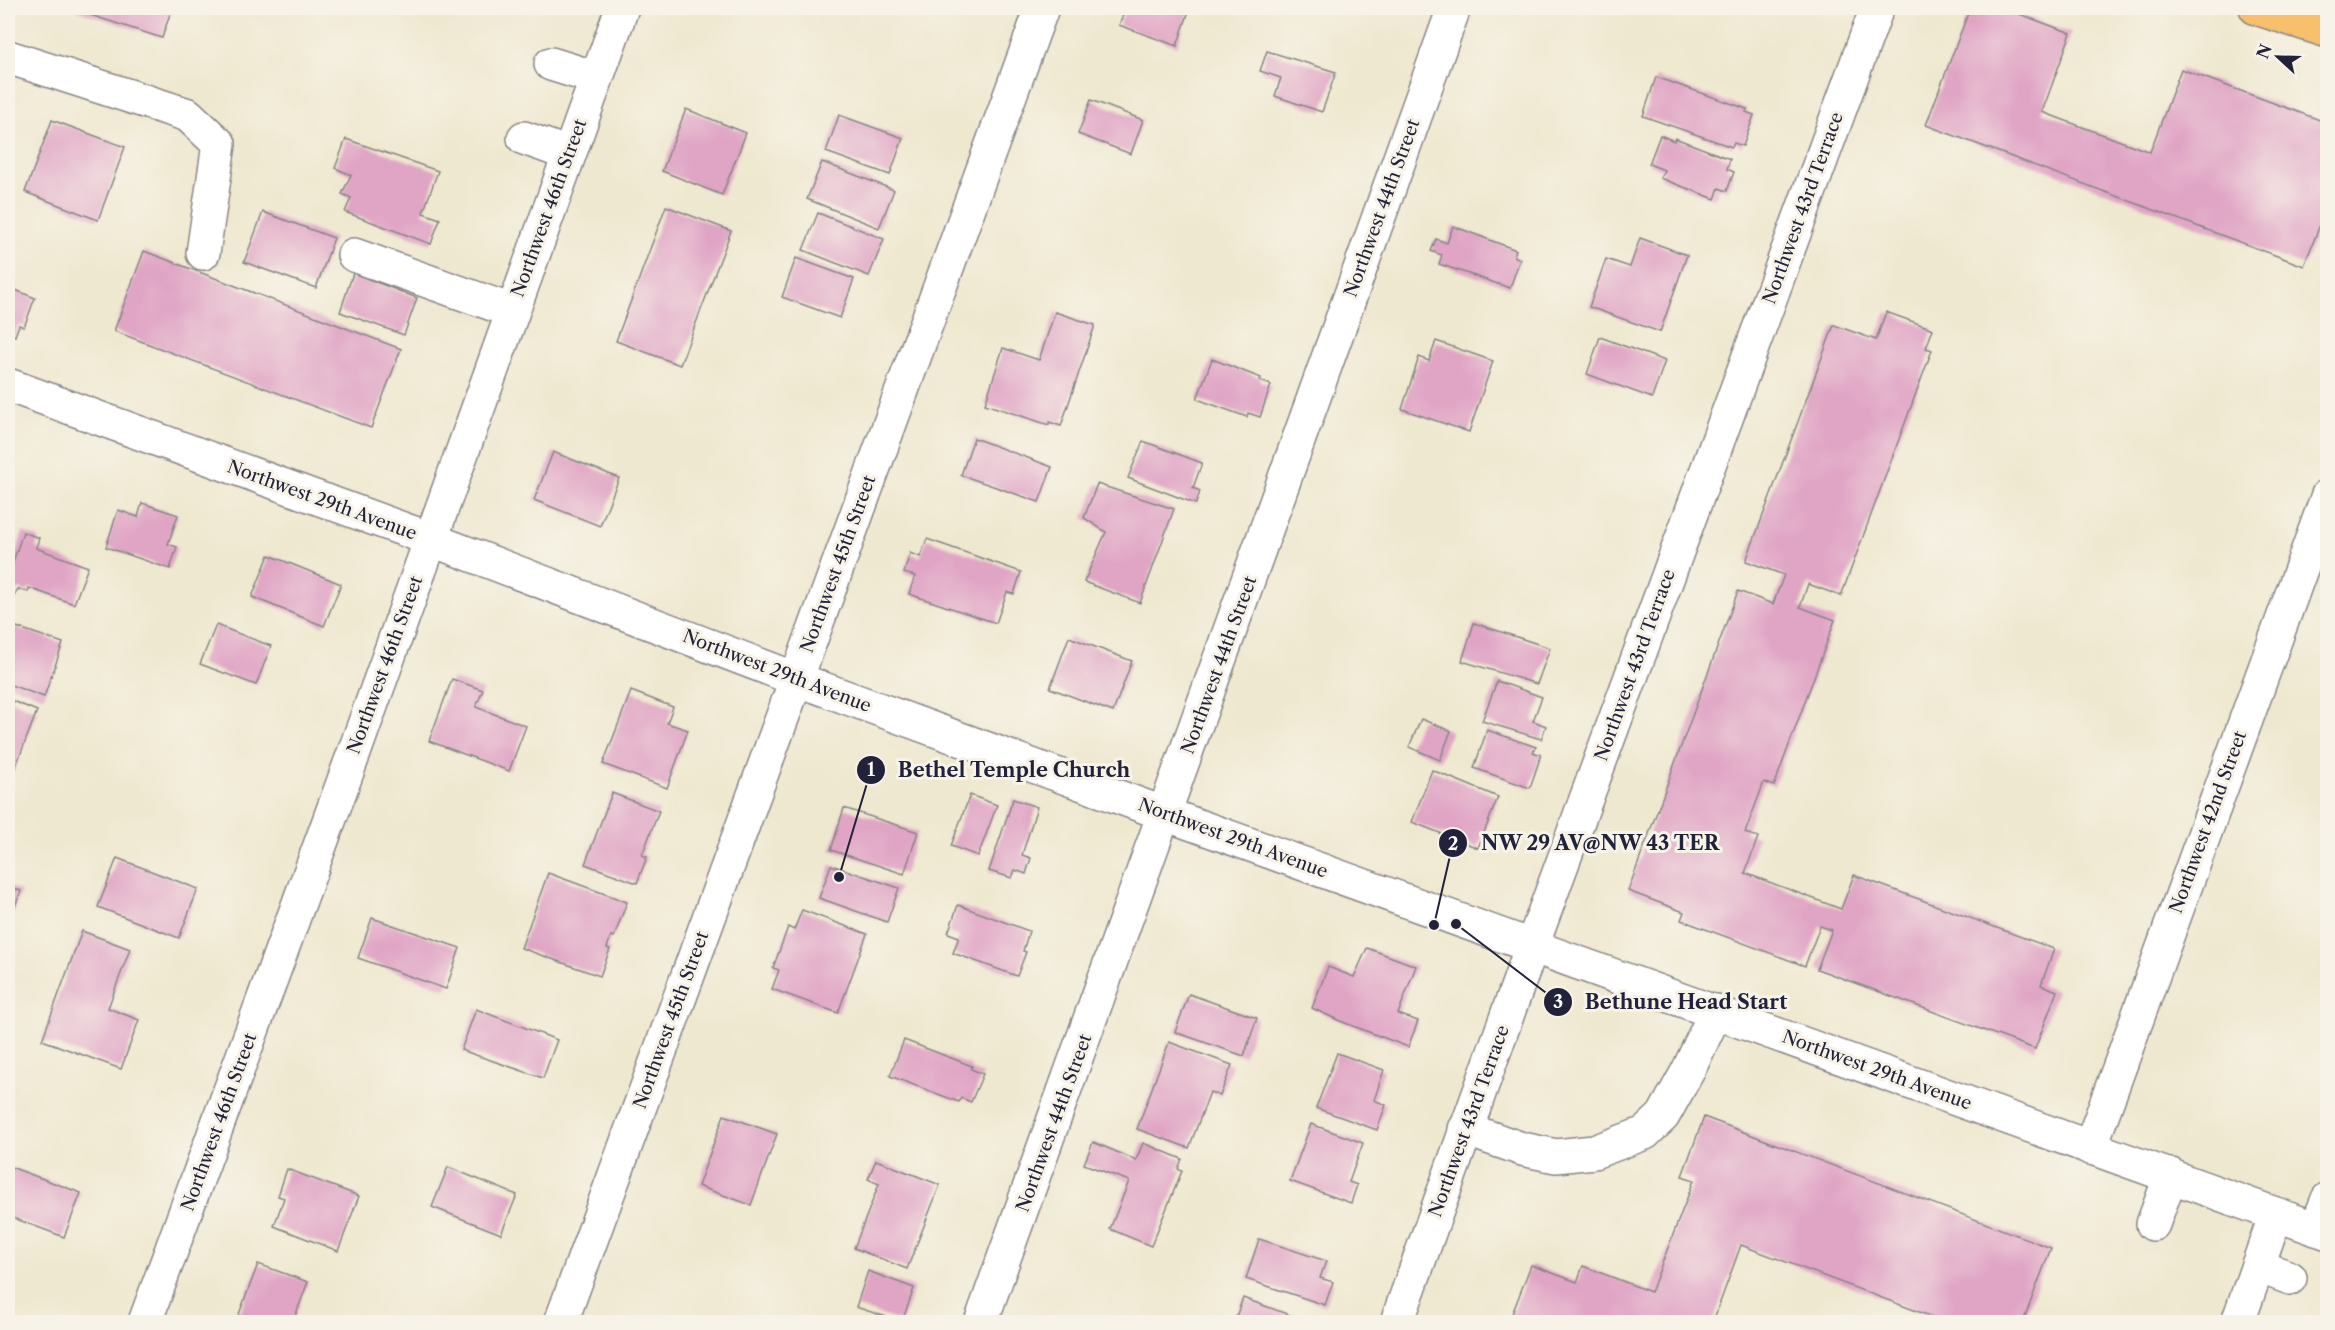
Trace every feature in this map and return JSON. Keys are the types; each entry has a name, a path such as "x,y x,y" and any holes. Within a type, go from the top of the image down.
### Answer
{"main road":[{"path":"2256,8 2328,31"}],"street":[{"name":"Northwest 46th Street","path":"145,1323 621,8"},
{"name":"Northwest 45th Street","path":"561,1323 1042,8"},
{"name":"Northwest 44th Street","path":"981,1323 1166,814 1454,8"},
{"name":"Northwest 43rd Terrace","path":"1397,1323 1465,1129 1877,8"},
{"path":"8,57 188,115 219,144 203,254"},
{"path":"552,64 596,78"},
{"path":"524,138 569,154"},
{"path":"354,255 512,311"},
{"name":"Northwest 29th Avenue","path":"8,385 430,539 796,679 2322,1231"},
{"name":"Northwest 42nd Street","path":"2090,1148 2328,495"},
{"path":"1465,1129 1522,1149 1556,1156 1594,1152 1645,1133 1663,1116 1688,1071 1716,1011"},
{"path":"2153,1224 2171,1175"},
{"path":"2322,1231 2328,1199"},
{"path":"2238,1323 2276,1214"},
{"path":"2258,1266 2290,1278"}],"building":[{"path":"79,8 172,8 162,38 78,11"},
{"path":"1126,8 1190,8 1177,46 1119,25"},
{"path":"1970,8 2003,8 2071,33 2042,112 2150,152 2181,69 2328,123 2328,204 2304,266 1926,125"},
{"path":"1267,51 1336,72 1322,112 1275,96 1281,78 1260,71"},
{"path":"1656,77 1747,109 1746,112 1754,115 1743,146 1734,143 1732,147 1643,116"},
{"path":"1091,100 1143,120 1131,154 1078,134"},
{"path":"686,109 746,133 722,195 662,171"},
{"path":"839,115 903,138 890,175 826,152"},
{"path":"52,120 125,147 98,220 25,192"},
{"path":"1660,135 1674,141 1675,138 1730,159 1727,169 1734,172 1727,191 1719,188 1715,199 1660,178 1664,170 1649,164"},
{"path":"346,139 438,171 423,213 440,219 431,244 345,212 351,198 342,194 351,175 335,168"},
{"path":"822,162 894,190 879,228 807,199"},
{"path":"666,206 731,231 680,365 616,341"},
{"path":"263,212 334,238 316,288 244,262"},
{"path":"818,213 884,239 869,276 803,250"},
{"path":"1453,226 1516,250 1514,256 1520,259 1510,288 1439,264 1442,255 1431,251 1436,239 1447,243"},
{"path":"1640,238 1687,255 1660,332 1589,307 1606,259 1630,267"},
{"path":"144,251 401,349 371,428 114,331"},
{"path":"796,258 854,279 840,318 782,297"},
{"path":"353,273 417,298 404,335 340,312"},
{"path":"8,287 35,298 24,327 19,325 15,336 8,334"},
{"path":"1055,312 1095,325 1061,426 1049,422 1049,425 985,404 1003,348 1039,360"},
{"path":"1886,312 1933,329 1926,348 1932,350 1841,596 1808,584 1800,607 1835,620 1774,786 1764,782 1745,833 1758,837 1745,873 1841,909 1854,875 2054,949 2041,985 2057,991 2035,1049 1817,969 1832,930 1820,926 1805,966 1681,920 1684,912 1628,891 1738,591 1773,604 1784,575 1746,561 1834,325 1876,340"},
{"path":"1600,337 1665,361 1652,398 1587,374"},
{"path":"1436,341 1493,361 1469,432 1402,409 1419,357 1429,361"},
{"path":"1212,359 1261,378 1260,381 1271,385 1260,417 1248,413 1247,417 1197,399"},
{"path":"974,438 1052,467 1039,502 961,475"},
{"path":"1143,441 1202,463 1193,488 1200,491 1196,504 1128,478"},
{"path":"553,452 619,478 600,526 534,500"},
{"path":"1097,484 1174,509 1140,603 1084,582 1106,532 1084,518"},
{"path":"142,503 178,515 168,544 177,547 170,569 106,547 118,510 138,517"},
{"path":"23,532 39,538 36,548 88,567 74,604 29,588 28,592 18,589 14,596 8,594 8,577"},
{"path":"927,539 1021,572 1014,594 1007,592 996,623 909,594 915,576 904,573 910,553 920,557"},
{"path":"269,555 341,584 324,626 252,597"},
{"path":"1474,623 1550,648 1537,684 1462,661"},
{"path":"8,624 63,643 44,697 8,684"},
{"path":"216,625 271,646 256,685 200,664"},
{"path":"1069,637 1132,661 1113,712 1050,688"},
{"path":"452,679 483,690 476,707 526,726 509,771 429,741"},
{"path":"1497,681 1542,697 1533,721 1546,726 1541,739 1482,721"},
{"path":"631,691 673,707 667,723 688,730 667,788 603,764"},
{"path":"8,699 37,711 14,771 8,768"},
{"path":"1421,719 1451,731 1440,760 1409,747"},
{"path":"1487,730 1536,747 1533,752 1541,755 1530,788 1474,768"},
{"path":"1432,770 1498,797 1478,848 1412,822"},
{"path":"612,793 659,811 642,855 647,857 637,883 585,864"},
{"path":"970,795 997,805 978,856 951,846"},
{"path":"1013,799 1037,807 1022,855 1031,858 1026,874 1015,870 1012,878 989,871"},
{"path":"844,808 918,832 904,874 831,850"},
{"path":"117,858 198,889 179,938 98,907"},
{"path":"831,865 899,888 887,922 819,898"},
{"path":"548,873 627,902 614,937 611,936 607,948 610,949 600,976 521,948"},
{"path":"8,886 21,891 8,924"},
{"path":"958,905 1029,931 1023,951 1026,952 1017,976 953,953 959,937 948,933"},
{"path":"802,910 867,934 838,1013 772,989 779,970 773,968 788,927 794,930"},
{"path":"372,918 460,948 446,989 358,958"},
{"path":"82,931 130,949 108,1008 139,1020 121,1069 42,1040"},
{"path":"1367,948 1416,966 1398,1014 1418,1021 1408,1047 1312,1008 1328,967 1354,977"},
{"path":"1189,994 1257,1018 1244,1056 1175,1032"},
{"path":"476,1009 557,1040 543,1078 461,1050"},
{"path":"904,1040 972,1066 971,1069 983,1074 971,1102 961,1098 959,1102 890,1076"},
{"path":"1169,1042 1232,1065 1220,1096 1210,1092 1189,1148 1137,1129"},
{"path":"1337,1053 1384,1070 1374,1100 1386,1105 1377,1130 1316,1108"},
{"path":"724,1115 777,1134 751,1205 698,1186"},
{"path":"1704,1117 2051,1248 2023,1322 1946,1322 1741,1245 1714,1319 1723,1322 1509,1322 1531,1265 1577,1282 1583,1266 1651,1292 1694,1180 1682,1176"},
{"path":"1311,1124 1363,1143 1349,1182 1357,1185 1351,1203 1290,1181"},
{"path":"1093,1142 1136,1160 1143,1143 1182,1159 1178,1169 1182,1171 1151,1246 1110,1229 1129,1181 1084,1164"},
{"path":"876,1160 940,1185 907,1269 854,1248 879,1184 868,1179"},
{"path":"8,1166 81,1193 64,1237 8,1216"},
{"path":"448,1167 517,1195 501,1234 432,1207"},
{"path":"287,1169 359,1196 338,1251 274,1226 284,1198 278,1196"},
{"path":"1259,1239 1326,1261 1320,1278 1333,1282 1325,1305 1246,1279"},
{"path":"258,1264 308,1282 293,1322 236,1322"},
{"path":"868,1271 914,1288 902,1322 856,1307"},
{"path":"1243,1298 1309,1322 1234,1322"}],"place":[{"name":"Bethel Temple Church","path":"839,877"},
{"name":"Bethune Head Start","path":"1456,924"},
{"name":"NW 29 AV@NW 43 TER","path":"1434,925"}]}
